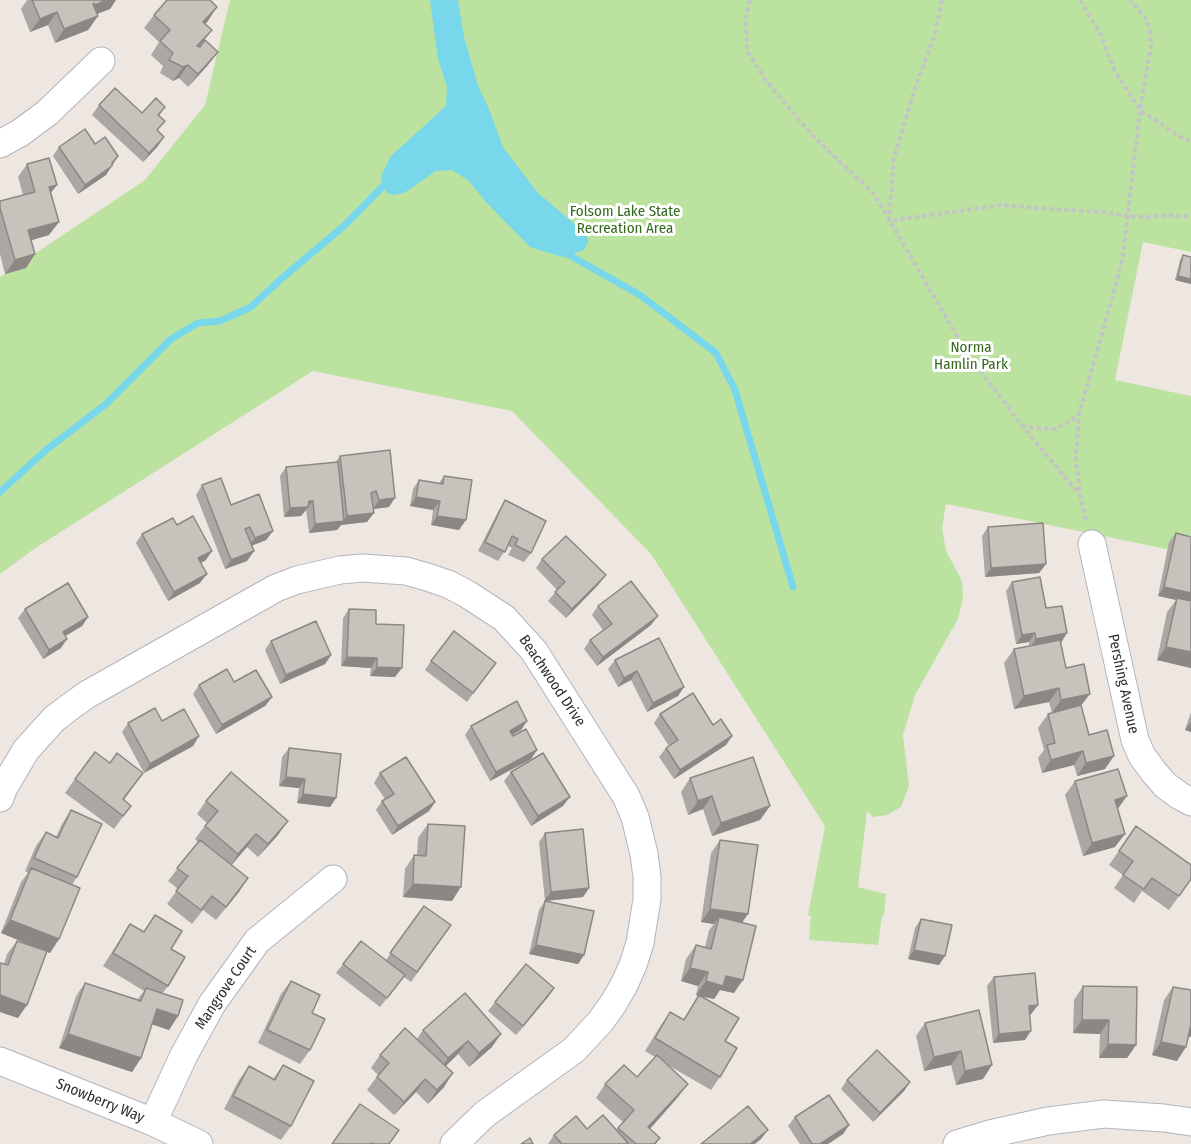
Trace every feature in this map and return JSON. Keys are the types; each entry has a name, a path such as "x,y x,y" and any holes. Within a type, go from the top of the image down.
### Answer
{"street":[{"path":"0,144 20,133 47,113 101,61"},
{"name":"Pershing Avenue","path":"1092,544 1135,740 1142,756 1165,785 1191,802"},
{"name":"Beachwood Drive","path":"0,798 26,750 54,719 71,706 88,694 276,588 297,580 340,570 362,568 406,571 448,584 468,594 504,618 534,651 626,796 635,817 644,855 647,899 640,943 633,965 619,994 600,1022 574,1050 485,1114 454,1144"},
{"name":"Mangrove Court","path":"153,1122 184,1055 212,1004 257,941 333,879"},
{"name":"Snowberry Way","path":"0,1061 153,1122 199,1144"},
{"path":"957,1144 990,1134 1050,1132 1104,1114 1191,1122"}],"path":[{"path":"750,0 746,17 747,51 766,81 813,136 874,194 967,353 1080,495"},
{"path":"889,221 894,158 912,97 934,38 942,0"},
{"path":"1080,0 1099,31 1115,71 1140,110 1191,142"},
{"path":"1092,544 1080,495 1076,459 1079,414 1123,255 1140,110 1151,46 1150,30 1145,18 1130,0"},
{"path":"889,221 1000,205 1128,216 1191,217"},
{"path":"1022,425 1032,428 1056,429 1079,414"}],"green space":[{"name":"Folsom Lake State Recreation Area","path":"230,0 1191,0 1191,252 1143,242 1115,380 1191,396 1191,554 946,504 942,528 946,551 962,581 963,598 958,619 915,695 903,735 909,786 901,807 887,815 873,817 867,811 858,887 886,894 878,945 809,940 811,916 808,915 825,826 651,554 512,411 313,371 34,549 0,574 0,277 145,180 205,105"}],"water":[{"path":"430,0 458,0 464,37 478,86 503,147 538,193 576,225 589,240 584,250 562,257 530,247 469,181 452,170 436,171 404,193 393,195 387,193 381,176 391,156 446,106 447,87 438,59"}],"building":[{"path":"32,0 107,0 93,4 98,16 64,29 57,12 40,19"},
{"path":"167,0 210,0 217,7 203,22 212,30 197,46 200,47 205,40 218,52 198,74 188,65 183,67 169,60 173,53 160,41 170,30 154,15"},
{"path":"115,88 142,113 156,98 165,107 158,115 165,121 157,130 164,137 149,153 99,105"},
{"path":"85,129 95,144 105,137 118,156 112,166 85,185 59,147"},
{"path":"49,158 57,185 49,187 59,222 28,230 35,254 15,260 0,201 35,192 27,164"},
{"path":"1183,255 1191,257 1191,279 1178,276"},
{"path":"390,450 395,498 379,500 376,491 371,493 374,513 347,516 340,456"},
{"path":"338,462 344,521 315,524 313,501 309,501 308,507 290,508 286,467"},
{"path":"444,476 472,480 466,520 437,516 440,501 416,497 419,480 443,484"},
{"path":"221,478 231,505 259,494 273,531 255,538 250,527 245,529 254,551 231,560 202,485"},
{"path":"505,500 546,521 531,553 515,545 518,539 512,536 505,552 485,542"},
{"path":"193,516 212,551 198,558 207,574 174,592 142,534 173,518 177,525"},
{"path":"1043,523 1046,564 991,568 988,527"},
{"path":"1176,533 1191,537 1191,593 1164,587"},
{"path":"566,536 606,575 572,609 555,592 565,582 542,559"},
{"path":"1040,577 1046,608 1062,606 1067,633 1036,639 1035,633 1022,635 1012,582"},
{"path":"631,581 658,616 603,657 590,640 612,624 598,606"},
{"path":"68,583 88,617 63,632 67,639 49,650 25,609"},
{"path":"1177,598 1191,601 1191,652 1166,647"},
{"path":"349,609 376,610 376,624 404,625 402,668 377,667 377,658 347,657"},
{"path":"316,621 331,655 286,675 271,641"},
{"path":"454,631 496,663 473,693 431,661"},
{"path":"659,638 684,687 653,703 637,671 624,678 615,660"},
{"path":"1060,640 1066,668 1084,664 1090,694 1061,700 1059,688 1024,696 1014,649"},
{"path":"227,669 234,682 256,670 272,697 222,725 199,685"},
{"path":"693,693 713,725 721,719 732,736 680,770 666,748 678,740 660,714"},
{"path":"517,701 527,721 510,731 513,736 526,729 537,750 496,772 471,726"},
{"path":"1081,705 1089,735 1107,730 1114,756 1086,763 1083,751 1051,760 1047,745 1055,743 1048,714"},
{"path":"155,708 162,721 184,709 199,736 150,764 128,723"},
{"path":"289,748 341,754 336,798 303,794 305,779 286,777"},
{"path":"95,752 110,763 117,753 143,773 123,799 131,806 123,816 75,779"},
{"path":"543,753 570,797 538,816 511,772"},
{"path":"406,757 435,802 398,826 382,801 394,794 380,773"},
{"path":"753,757 770,806 721,823 712,796 698,801 690,778"},
{"path":"1118,769 1127,796 1115,800 1125,834 1092,843 1075,781"},
{"path":"231,772 288,821 268,844 256,834 238,854 205,826 218,811 206,801"},
{"path":"71,810 102,824 77,877 34,858 46,832 58,838"},
{"path":"428,824 465,826 461,887 413,884 414,855 426,856"},
{"path":"1136,826 1191,865 1191,879 1179,896 1152,878 1144,889 1123,875 1133,861 1119,851"},
{"path":"583,829 589,888 551,892 545,833"},
{"path":"200,840 248,878 226,907 212,896 201,910 176,891 188,876 177,868"},
{"path":"720,840 758,845 748,914 710,909"},
{"path":"31,868 80,888 59,939 10,920"},
{"path":"545,901 594,911 584,955 536,945"},
{"path":"424,906 451,925 417,972 390,953"},
{"path":"155,915 182,931 171,949 185,957 168,986 113,953 130,924 144,932"},
{"path":"719,917 756,926 743,980 726,976 723,986 706,981 708,972 690,968 696,945 711,949"},
{"path":"921,919 952,925 945,956 914,950"},
{"path":"17,941 47,951 27,1005 0,995 0,963 8,965"},
{"path":"361,941 405,975 387,998 343,964"},
{"path":"526,964 554,988 523,1026 495,1002"},
{"path":"1035,973 1038,1005 1029,1006 1031,1031 999,1034 994,977"},
{"path":"291,981 320,995 312,1013 325,1019 310,1050 267,1030"},
{"path":"85,983 141,1001 146,988 183,1000 178,1016 157,1009 141,1058 68,1034"},
{"path":"1083,986 1137,987 1136,1045 1108,1044 1109,1020 1082,1020"},
{"path":"1173,987 1191,990 1191,1024 1186,1047 1161,1042"},
{"path":"465,993 501,1034 479,1053 468,1041 448,1058 423,1030"},
{"path":"699,995 739,1018 725,1041 737,1048 720,1077 655,1038 670,1012 684,1020"},
{"path":"979,1010 992,1065 965,1071 961,1051 934,1057 925,1023"},
{"path":"405,1028 453,1073 437,1090 425,1079 404,1102 377,1077 389,1063 380,1055"},
{"path":"877,1050 910,1082 880,1113 847,1080"},
{"path":"657,1055 688,1084 648,1127 660,1138 654,1144 636,1144 618,1128 634,1110 605,1084 624,1065 637,1077"},
{"path":"283,1065 314,1081 291,1126 233,1096 249,1066 275,1080"},
{"path":"829,1095 849,1125 820,1144 812,1144 795,1117"},
{"path":"360,1104 399,1130 389,1144 332,1144"},
{"path":"748,1106 768,1130 750,1144 701,1144"},
{"path":"603,1115 627,1144 562,1144 554,1135 576,1116 587,1129"},
{"path":"530,1138 533,1144 521,1144"}],"waterway":[{"path":"0,492 46,450 106,404 171,339 198,323 220,321 251,307 345,225 388,181"},
{"path":"562,251 640,295 716,353 735,390 793,587"}],"park label":[{"name":"Norma Hamlin Park","path":"971,356"}]}
